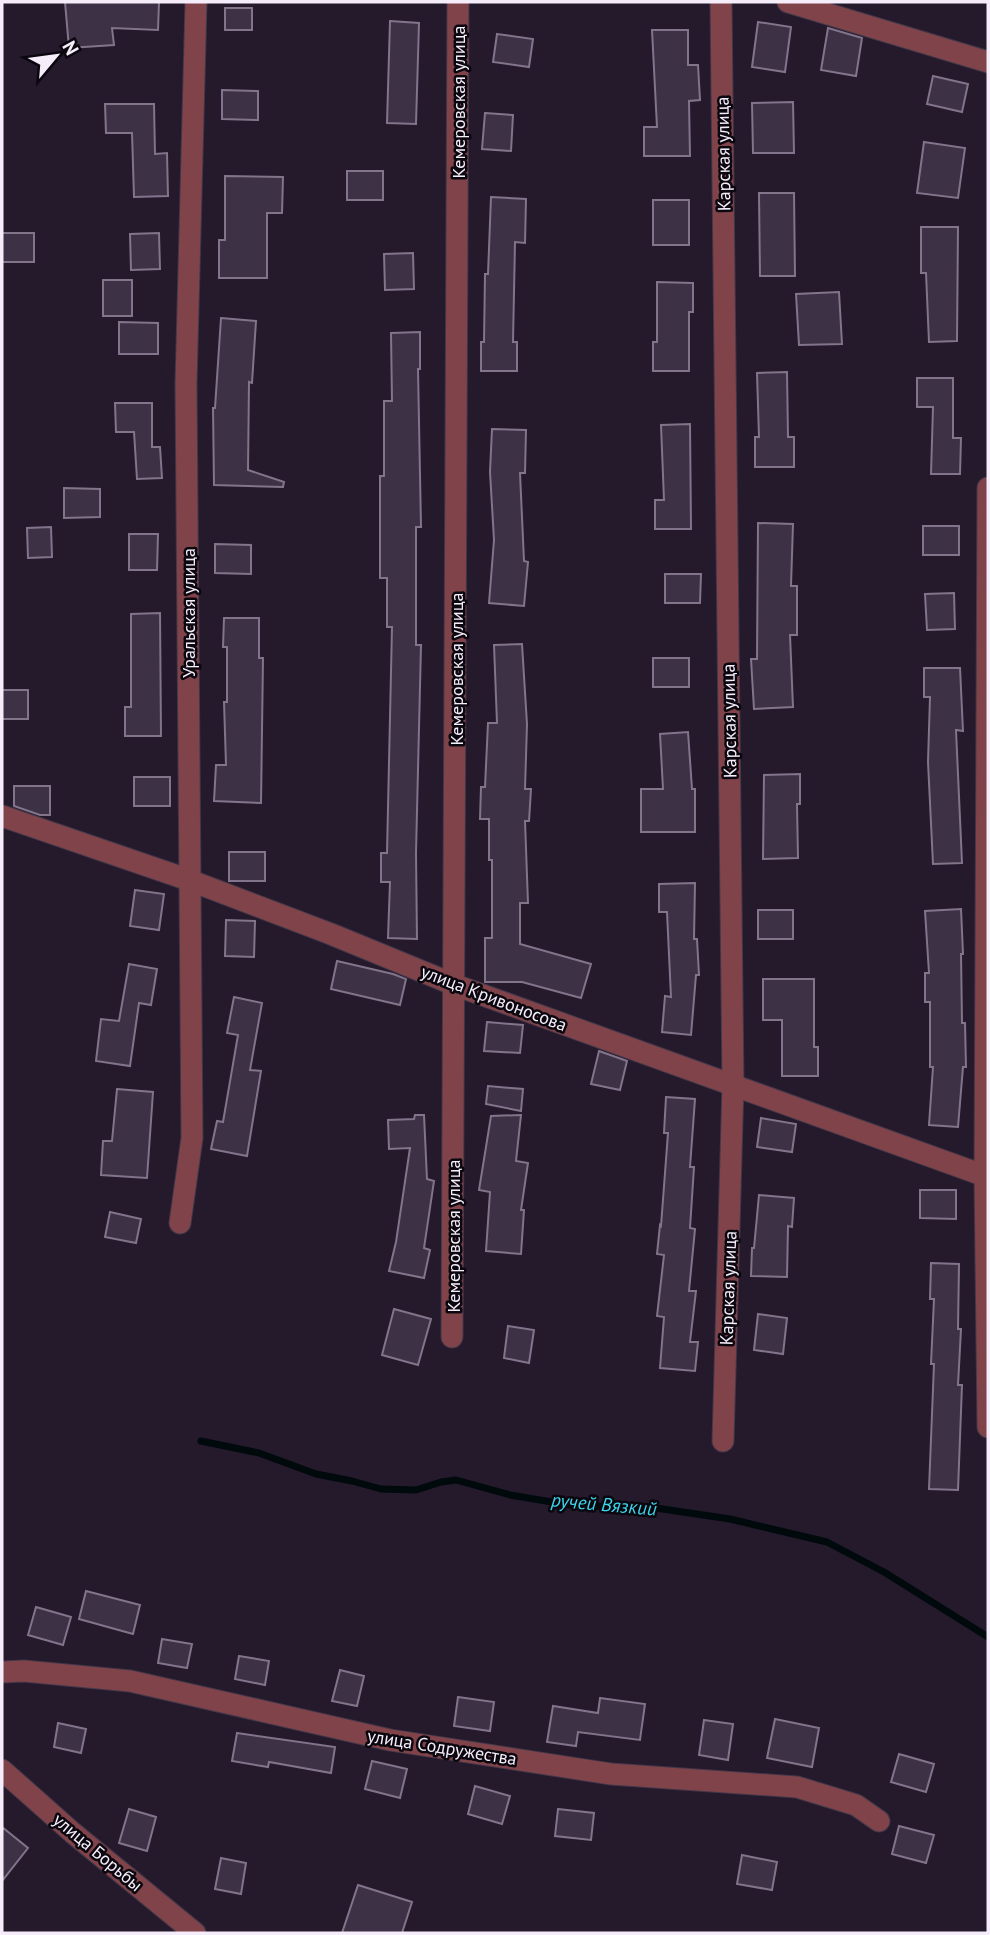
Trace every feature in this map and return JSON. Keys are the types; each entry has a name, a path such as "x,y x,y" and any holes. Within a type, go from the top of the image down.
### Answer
{"street":[{"name":"Уральская улица","path":"180,1223 192,1138 186,384 196,2"},
{"name":"Кемеровская улица","path":"452,1337 458,2"},
{"name":"Карская улица","path":"722,2 733,1085 723,1441"},
{"path":"788,2 988,62"},
{"path":"988,488 988,1427"},
{"name":"улица Кривоносова","path":"2,816 189,880 455,985 987,1176"},
{"name":"улица Содружества","path":"2,1672 24,1671 130,1681 390,1740 597,1772 797,1787 856,1805 879,1821"},
{"name":"улица Борьбы","path":"2,1770 73,1833 195,1933"}],"building":[{"path":"65,2 159,2 158,30 112,28 114,45 69,48"},
{"path":"225,8 252,8 252,30 225,30"},
{"path":"390,21 419,23 416,124 387,123"},
{"path":"758,22 791,27 785,72 752,67"},
{"path":"828,28 862,38 856,76 821,70"},
{"path":"652,30 688,30 688,65 698,65 700,100 689,101 690,156 644,156 644,127 657,127"},
{"path":"497,34 533,39 529,67 493,62"},
{"path":"933,76 968,84 962,112 927,104"},
{"path":"222,90 258,91 258,120 222,119"},
{"path":"793,102 794,153 753,153 752,103"},
{"path":"105,104 154,104 155,154 167,153 168,196 134,197 132,133 106,133"},
{"path":"485,113 513,115 511,151 482,149"},
{"path":"924,142 965,148 958,198 917,193"},
{"path":"347,171 383,171 383,200 347,200"},
{"path":"225,176 283,177 282,213 267,213 267,278 219,278 219,240 225,240"},
{"path":"759,193 794,193 795,276 760,276"},
{"path":"491,197 526,199 525,243 515,242 513,342 517,342 517,371 481,371"},
{"path":"653,200 689,200 689,245 653,245"},
{"path":"921,227 958,227 957,341 929,342 926,273 921,273"},
{"path":"2,233 34,233 34,262 2,262"},
{"path":"159,233 160,269 131,270 130,234"},
{"path":"413,253 414,289 385,290 384,254"},
{"path":"103,280 132,280 132,316 103,316"},
{"path":"657,282 693,283 693,312 689,312 689,371 653,371 653,342 657,342"},
{"path":"839,292 842,344 799,345 796,294"},
{"path":"221,318 256,321 252,383 249,382 248,470 284,482 283,487 214,485 213,408"},
{"path":"119,322 158,323 158,354 119,354"},
{"path":"420,332 418,369 421,527 416,527 416,645 421,645 416,853 417,939 388,938 390,882 381,882 381,853 387,853 392,627 387,627 387,578 380,578 380,476 384,476 384,401 392,401 391,333"},
{"path":"787,372 788,437 794,437 794,467 755,467 755,437 759,437 757,373"},
{"path":"917,378 953,378 953,438 961,438 960,474 931,474 933,407 917,407"},
{"path":"115,403 152,403 152,447 160,447 162,478 137,479 134,432 116,432"},
{"path":"690,424 691,529 655,529 655,500 664,500 661,425"},
{"path":"492,429 526,430 525,473 520,473 524,561 528,562 524,606 489,603 494,540 490,472"},
{"path":"64,488 100,489 100,517 64,518"},
{"path":"758,523 793,524 791,586 797,586 797,635 790,635 793,707 754,709 751,659 757,659"},
{"path":"923,526 959,526 959,555 923,555"},
{"path":"51,527 52,557 28,558 27,528"},
{"path":"129,534 158,534 157,570 129,570"},
{"path":"215,544 251,545 251,574 215,573"},
{"path":"665,574 701,574 700,603 665,603"},
{"path":"954,593 955,629 927,630 925,594"},
{"path":"160,613 161,736 125,736 125,707 131,707 131,614"},
{"path":"224,618 259,618 259,658 263,658 261,803 214,801 216,765 226,765 224,702 227,702 227,647 223,647"},
{"path":"522,644 527,724 525,789 531,789 529,821 525,821 528,903 520,903 520,944 591,964 581,998 522,982 485,982 485,938 492,938 492,860 489,860 489,819 480,819 481,787 485,787 488,723 497,723 494,645"},
{"path":"653,658 689,658 689,687 653,687"},
{"path":"924,668 960,668 963,731 956,730 962,863 933,864 928,762 930,697 924,697"},
{"path":"2,690 28,690 28,719 2,719"},
{"path":"688,732 692,789 695,789 695,832 641,832 641,789 663,789 660,734"},
{"path":"800,774 800,804 797,804 798,858 763,859 764,775"},
{"path":"134,777 170,777 170,806 134,806"},
{"path":"14,786 50,786 50,815 40,815 14,806"},
{"path":"229,852 265,852 265,881 229,881"},
{"path":"695,883 694,939 697,939 699,975 696,975 691,1035 662,1032 665,996 671,997 667,912 659,912 659,884"},
{"path":"135,890 164,894 159,930 130,926"},
{"path":"961,909 962,1023 965,1023 966,1067 963,1067 958,1127 929,1125 933,1067 930,1067 930,1002 925,1002 925,973 929,973 925,911"},
{"path":"758,910 793,910 793,939 758,939"},
{"path":"226,920 255,921 254,957 225,956"},
{"path":"337,961 406,979 400,1005 331,989"},
{"path":"129,964 157,969 151,1005 139,1003 130,1066 96,1061 101,1019 119,1021"},
{"path":"763,979 814,979 814,1047 818,1047 818,1076 782,1076 782,1020 763,1020"},
{"path":"234,997 262,1003 250,1070 261,1071 247,1156 211,1149 217,1121 223,1122 238,1035 227,1033"},
{"path":"487,1022 523,1025 520,1053 484,1051"},
{"path":"599,1051 627,1061 620,1090 591,1084"},
{"path":"488,1086 523,1089 521,1111 486,1104"},
{"path":"117,1089 153,1092 147,1178 101,1175 103,1141 112,1141"},
{"path":"666,1097 695,1099 690,1167 694,1167 690,1228 695,1229 689,1291 696,1291 690,1342 698,1342 695,1371 660,1368 664,1317 657,1316 664,1255 657,1254 668,1133 664,1133"},
{"path":"415,1115 424,1115 427,1179 434,1181 424,1248 430,1250 424,1278 389,1271 410,1148 389,1149 388,1120 414,1119"},
{"path":"521,1115 516,1161 528,1163 521,1210 524,1210 521,1254 486,1251 490,1192 479,1190 491,1116"},
{"path":"761,1118 796,1124 792,1152 757,1147"},
{"path":"920,1190 956,1190 956,1219 920,1218"},
{"path":"759,1195 794,1198 792,1227 788,1226 787,1277 751,1276"},
{"path":"110,1212 141,1219 136,1243 105,1237"},
{"path":"931,1263 959,1264 958,1329 961,1329 958,1385 962,1385 958,1490 929,1489 934,1364 931,1364 934,1299 930,1299"},
{"path":"394,1309 431,1319 418,1365 382,1355"},
{"path":"758,1314 787,1318 783,1354 754,1350"},
{"path":"508,1326 534,1330 529,1363 504,1358"},
{"path":"86,1591 140,1605 133,1634 79,1619"},
{"path":"36,1607 71,1617 63,1645 28,1635"},
{"path":"162,1639 192,1644 187,1668 158,1663"},
{"path":"239,1656 269,1661 265,1685 235,1679"},
{"path":"340,1670 364,1676 357,1706 332,1701"},
{"path":"458,1697 494,1702 490,1731 454,1726"},
{"path":"600,1698 645,1704 640,1740 578,1732 576,1746 547,1742 553,1706 598,1713"},
{"path":"775,1719 819,1728 812,1767 767,1758"},
{"path":"704,1720 733,1724 728,1760 699,1755"},
{"path":"58,1723 86,1729 81,1753 54,1747"},
{"path":"237,1733 335,1747 331,1773 269,1762 268,1767 232,1761"},
{"path":"899,1754 934,1764 926,1792 891,1782"},
{"path":"372,1761 407,1769 400,1798 365,1789"},
{"path":"475,1786 510,1796 502,1824 468,1814"},
{"path":"129,1809 156,1817 147,1851 119,1843"},
{"path":"558,1809 594,1813 591,1840 555,1836"},
{"path":"899,1826 934,1835 926,1863 892,1854"},
{"path":"2,1827 28,1848 2,1881"},
{"path":"742,1855 777,1862 772,1890 737,1884"},
{"path":"221,1858 246,1863 241,1894 215,1889"},
{"path":"358,1885 412,1902 402,1933 342,1933"}],"waterway":[{"name":"ручей Вязкий","path":"201,1441 259,1453 316,1474 381,1489 416,1490 456,1480 510,1495 576,1506 649,1507 730,1519 827,1542 884,1572 988,1637"}]}
